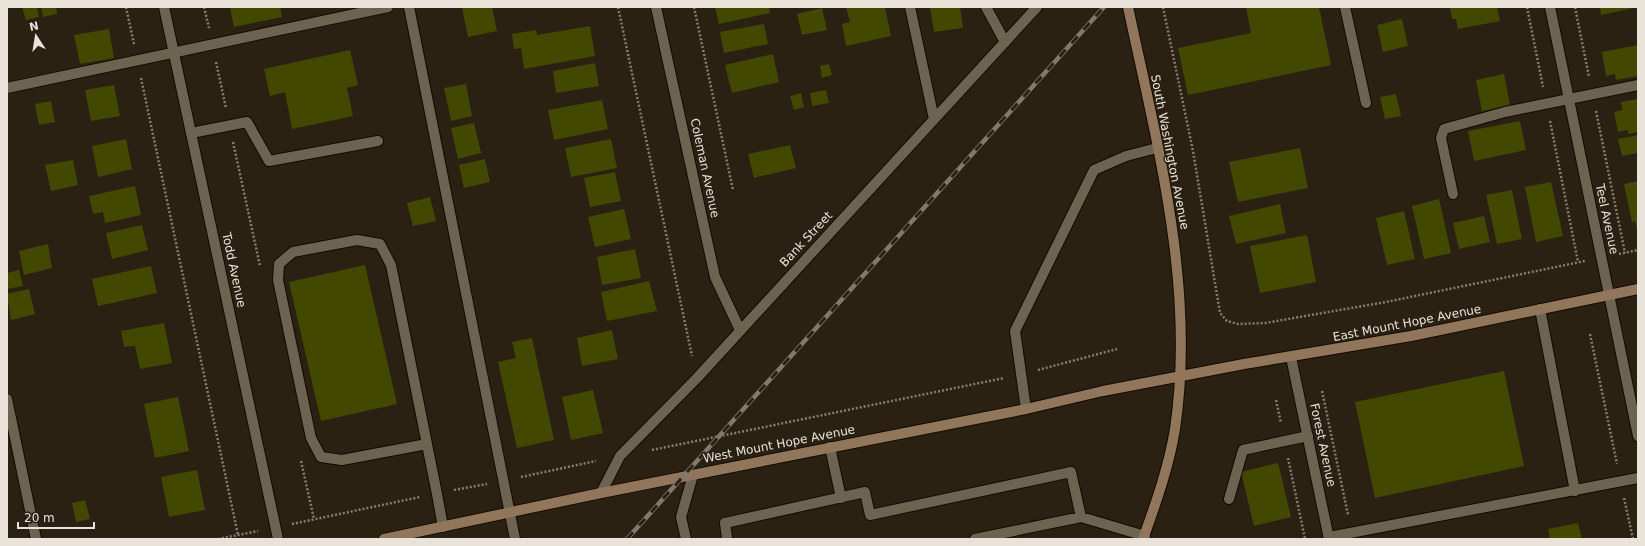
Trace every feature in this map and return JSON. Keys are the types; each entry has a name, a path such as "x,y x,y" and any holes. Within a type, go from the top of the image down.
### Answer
{"street":[{"name":"Todd Avenue","path":"164,7 278,539"},
{"path":"7,88 174,54 388,7"},
{"path":"410,7 505,480 515,539"},
{"name":"Coleman Avenue","path":"656,7 715,277 740,330"},
{"path":"910,7 934,119"},
{"path":"986,7 1005,42"},
{"name":"Bank Street","path":"601,493 620,456 697,378 1037,7"},
{"name":"South Washington Avenue","path":"1128,7 1168,203 1174,251 1180,332 1180,377 1176,417 1171,446 1162,484 1144,537"},
{"path":"1345,7 1366,103"},
{"name":"Teel Avenue","path":"1550,7 1638,436"},
{"path":"1453,194 1441,138 1444,129 1505,112 1638,85"},
{"path":"191,133 247,122 269,161 378,141"},
{"path":"1026,409 1015,331 1094,170 1126,156 1157,148"},
{"path":"427,444 342,460 322,457 312,438 278,280 280,264 293,252 357,240 380,244 391,265 427,444 437,494 443,527"},
{"name":"East Mount Hope Avenue","path":"1180,377 1411,336 1638,289"},
{"path":"1540,309 1575,491"},
{"name":"Forest Avenue","path":"1291,357 1329,538"},
{"name":"West Mount Hope Avenue","path":"384,539 601,493 1026,409 1103,391 1180,377"},
{"path":"7,399 36,539"},
{"path":"1228,499 1243,450 1308,436"},
{"path":"830,447 841,498"},
{"path":"726,539 725,523 865,492 870,515 1071,472 1081,518"},
{"path":"686,539 681,517 693,475"},
{"path":"1329,538 1638,478"},
{"path":"975,539 1081,518 1144,537"}],"path":[{"path":"126,7 238,535"},
{"path":"618,7 697,378"},
{"path":"694,7 733,190"},
{"path":"1163,7 1193,151 1220,314 1227,321 1238,324 1265,323 1394,300 1638,250"},
{"path":"1527,7 1578,262"},
{"path":"1575,7 1625,253"},
{"path":"1590,334 1633,539"},
{"path":"650,450 1021,374 1117,349"},
{"path":"1322,390 1351,533"},
{"path":"1276,400 1305,539"},
{"path":"218,539 620,456"}],"building":[{"path":"22,7 37,7 39,17 26,20"},
{"path":"41,7 56,7 57,14 43,17"},
{"path":"230,7 280,7 282,17 234,27"},
{"path":"462,7 492,7 497,31 468,37"},
{"path":"715,7 769,7 770,13 719,24"},
{"path":"846,7 885,7 891,36 846,46 842,24 850,22"},
{"path":"930,7 960,7 963,28 934,32"},
{"path":"1246,7 1319,7 1331,65 1188,95 1178,48 1251,33"},
{"path":"1450,7 1497,7 1500,21 1458,29 1456,19 1452,19"},
{"path":"1600,7 1634,7 1634,8 1601,15"},
{"path":"822,8 827,30 802,35 797,14"},
{"path":"1402,19 1408,46 1383,52 1377,25"},
{"path":"764,24 768,44 724,53 720,32"},
{"path":"590,26 595,56 524,69 521,48 514,49 512,34 536,30 537,35"},
{"path":"109,29 114,58 80,64 74,35"},
{"path":"1638,45 1638,76 1616,80 1615,74 1606,76 1602,52"},
{"path":"350,50 358,85 347,88 353,116 292,129 285,92 270,96 264,69"},
{"path":"773,54 779,82 732,93 725,65"},
{"path":"595,63 599,86 556,93 553,71"},
{"path":"829,64 832,75 822,78 820,66"},
{"path":"1504,74 1510,105 1482,111 1476,80"},
{"path":"466,84 472,116 451,121 444,88"},
{"path":"114,85 120,116 91,121 85,90"},
{"path":"826,90 829,103 812,106 810,93"},
{"path":"801,93 804,107 794,110 790,96"},
{"path":"1396,94 1401,116 1385,119 1380,97"},
{"path":"1638,99 1638,132 1628,134 1628,130 1618,132 1614,112 1622,110 1621,102"},
{"path":"602,100 608,129 554,140 548,110"},
{"path":"51,101 55,122 39,125 35,104"},
{"path":"1520,121 1526,150 1474,161 1468,131"},
{"path":"474,123 481,153 458,159 451,128"},
{"path":"1638,135 1638,153 1622,156 1618,139"},
{"path":"126,139 132,169 98,177 92,146"},
{"path":"611,139 617,168 571,177 565,148"},
{"path":"790,145 796,168 754,178 748,154"},
{"path":"1300,148 1308,188 1238,202 1229,162"},
{"path":"485,159 490,182 464,188 459,165"},
{"path":"73,160 78,185 51,191 45,165"},
{"path":"615,172 621,201 590,207 584,178"},
{"path":"1638,181 1637,230 1635,221 1632,222 1624,184"},
{"path":"1551,182 1563,236 1536,242 1525,187"},
{"path":"135,186 141,215 105,223 103,212 93,214 89,196"},
{"path":"1512,190 1522,239 1497,244 1486,195"},
{"path":"430,197 436,221 413,226 407,203"},
{"path":"1439,199 1451,253 1424,259 1412,206"},
{"path":"1280,204 1286,233 1236,244 1229,216"},
{"path":"624,209 631,239 595,247 588,217"},
{"path":"1404,211 1415,259 1387,265 1376,218"},
{"path":"1484,216 1490,242 1459,249 1453,223"},
{"path":"142,225 148,250 112,259 106,233"},
{"path":"1307,235 1316,282 1260,293 1250,246"},
{"path":"48,244 52,268 24,275 19,251"},
{"path":"635,249 641,278 602,285 597,257"},
{"path":"365,265 397,404 321,421 289,282"},
{"path":"151,266 157,293 98,306 92,279"},
{"path":"19,270 23,286 7,289 7,273"},
{"path":"649,281 657,311 607,321 601,292"},
{"path":"29,289 35,314 11,320 7,294"},
{"path":"164,323 172,363 140,369 135,346 124,347 121,331"},
{"path":"612,330 618,359 582,366 577,338"},
{"path":"532,338 554,440 517,448 498,362 516,358 512,342"},
{"path":"1504,371 1524,466 1375,498 1355,402"},
{"path":"593,390 603,433 571,440 562,397"},
{"path":"178,397 189,451 155,458 144,404"},
{"path":"1278,463 1291,517 1254,526 1241,472"},
{"path":"197,470 205,510 169,517 161,477"},
{"path":"85,500 90,519 76,522 72,503"},
{"path":"1578,523 1582,539 1550,539 1548,529"}],"railway":[{"path":"627,539 1104,7"}]}
